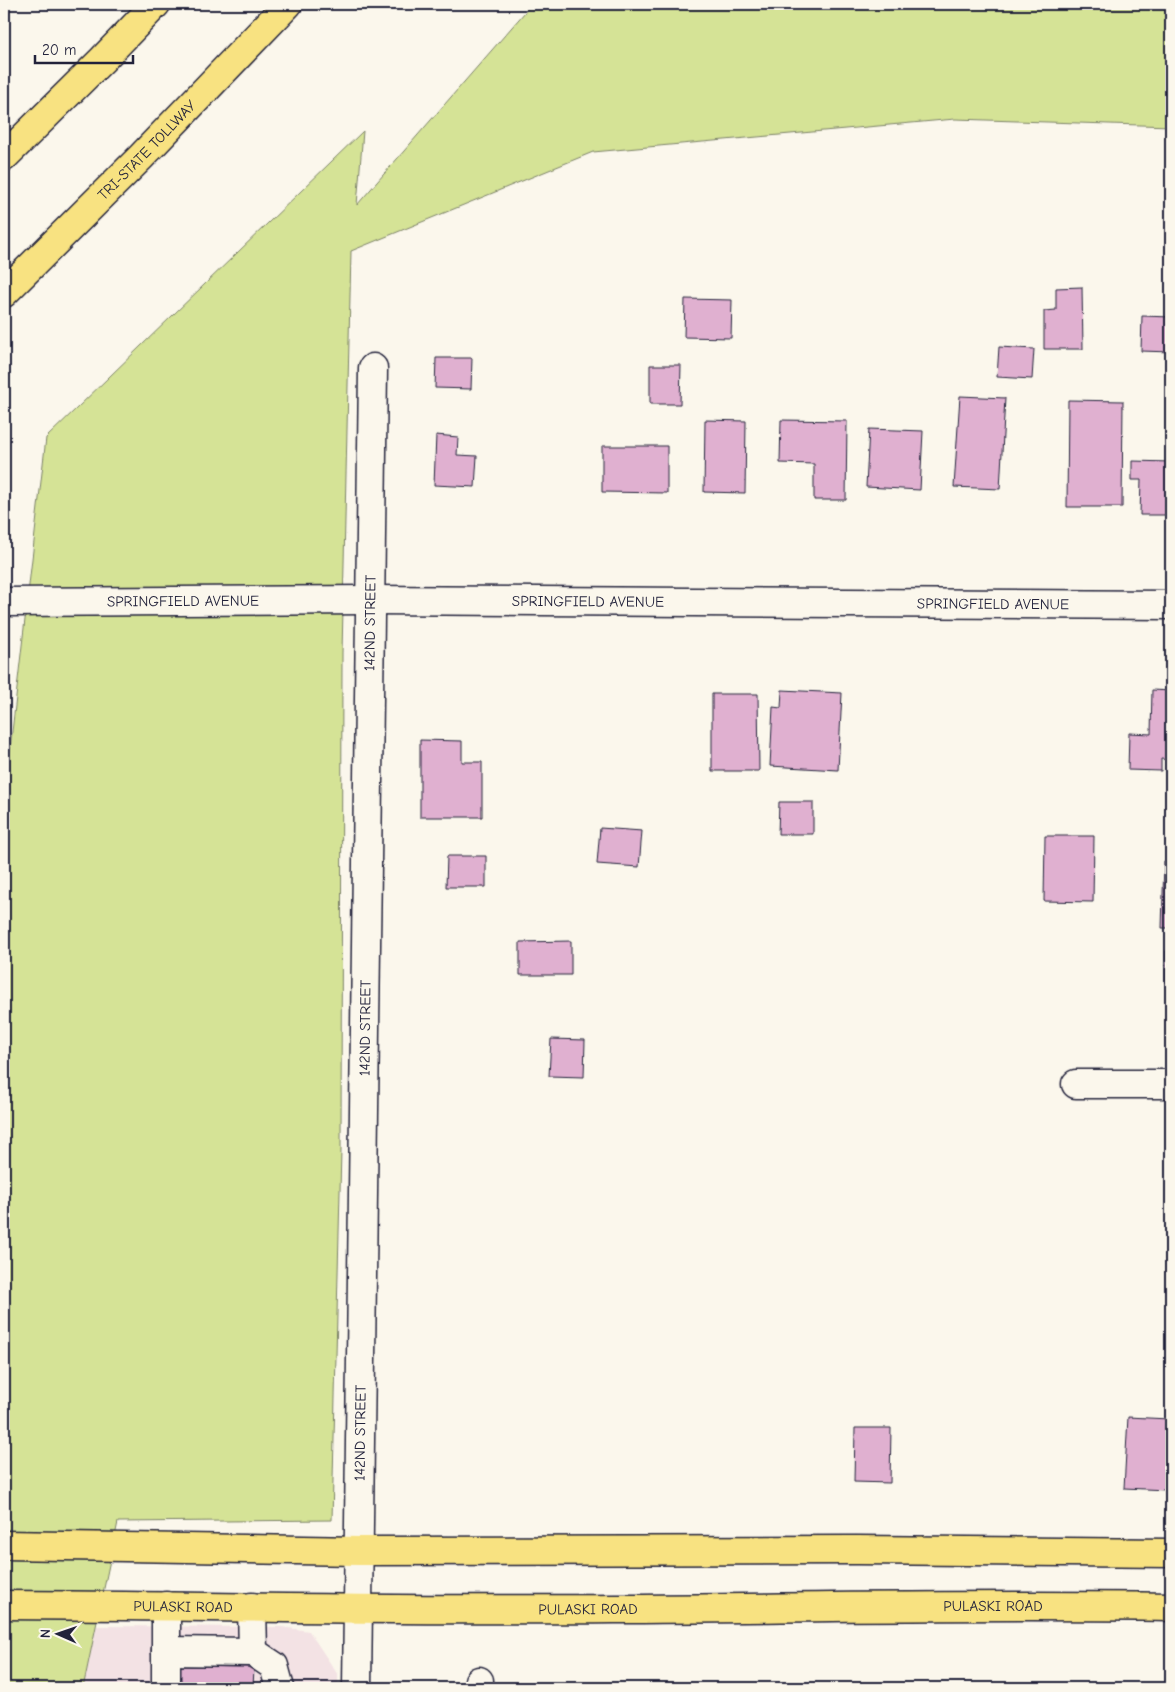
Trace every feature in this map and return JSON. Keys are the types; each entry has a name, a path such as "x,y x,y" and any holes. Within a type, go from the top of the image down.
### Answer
{"main road":[{"path":"4,157 156,4"},
{"name":"TRI-STATE TOLLWAY","path":"4,292 141,157 288,4"},
{"path":"4,1546 358,1551 857,1550 1171,1553"},
{"name":"PULASKI ROAD","path":"4,1605 612,1610 1060,1605 1171,1607"}],"street":[{"name":"142ND STREET","path":"357,1688 373,368"},
{"name":"SPRINGFIELD AVENUE","path":"4,602 370,600 1171,605"},
{"path":"1076,1084 1171,1084"},
{"path":"166,1606 166,1688"},
{"path":"252,1607 253,1652"},
{"path":"166,1652 253,1652 274,1666 280,1688"}],"shaded area":[{"path":"96,1626 281,1627 309,1631 338,1675 338,1688 83,1688"}],"green space":[{"path":"532,4 1171,4 1171,126 955,119 593,152 351,251 342,653 341,1150 332,1520 118,1522 83,1688 4,1688 4,801 46,438 363,131 357,205"}],"building":[{"path":"1082,287 1083,349 1044,349 1044,311 1056,310 1056,288"},
{"path":"685,299 732,300 731,338 684,337"},
{"path":"1142,316 1171,317 1171,352 1141,351"},
{"path":"999,347 1034,349 1032,379 997,377"},
{"path":"436,358 472,358 471,389 435,388"},
{"path":"650,365 681,365 680,404 650,404"},
{"path":"960,396 1005,398 1000,489 954,487"},
{"path":"1068,400 1123,401 1122,507 1067,507"},
{"path":"705,420 746,421 745,493 704,492"},
{"path":"781,420 847,421 846,500 814,500 814,464 780,463"},
{"path":"869,429 923,431 920,490 866,487"},
{"path":"436,435 458,437 457,455 477,456 475,487 434,485"},
{"path":"602,446 667,446 667,493 602,492"},
{"path":"1132,461 1171,462 1171,515 1140,515 1141,480 1132,480"},
{"path":"782,690 842,693 838,770 770,766 773,707 781,708"},
{"path":"1152,690 1171,691 1171,760 1161,759 1161,771 1128,770 1129,733 1151,734"},
{"path":"712,694 758,694 759,771 712,771"},
{"path":"420,740 462,741 462,762 482,762 482,817 420,817"},
{"path":"779,802 813,802 813,834 778,834"},
{"path":"600,828 642,831 639,867 597,864"},
{"path":"1045,836 1094,836 1093,902 1044,901"},
{"path":"447,856 486,856 486,887 446,887"},
{"path":"1164,861 1171,861 1171,928 1162,928"},
{"path":"571,941 571,975 520,975 520,942"},
{"path":"1166,951 1171,951 1171,988 1166,988"},
{"path":"551,1039 585,1040 584,1077 549,1076"},
{"path":"1128,1417 1169,1419 1166,1490 1124,1488"},
{"path":"855,1428 891,1428 890,1483 854,1482"},
{"path":"179,1666 254,1667 253,1688 178,1688"}]}
